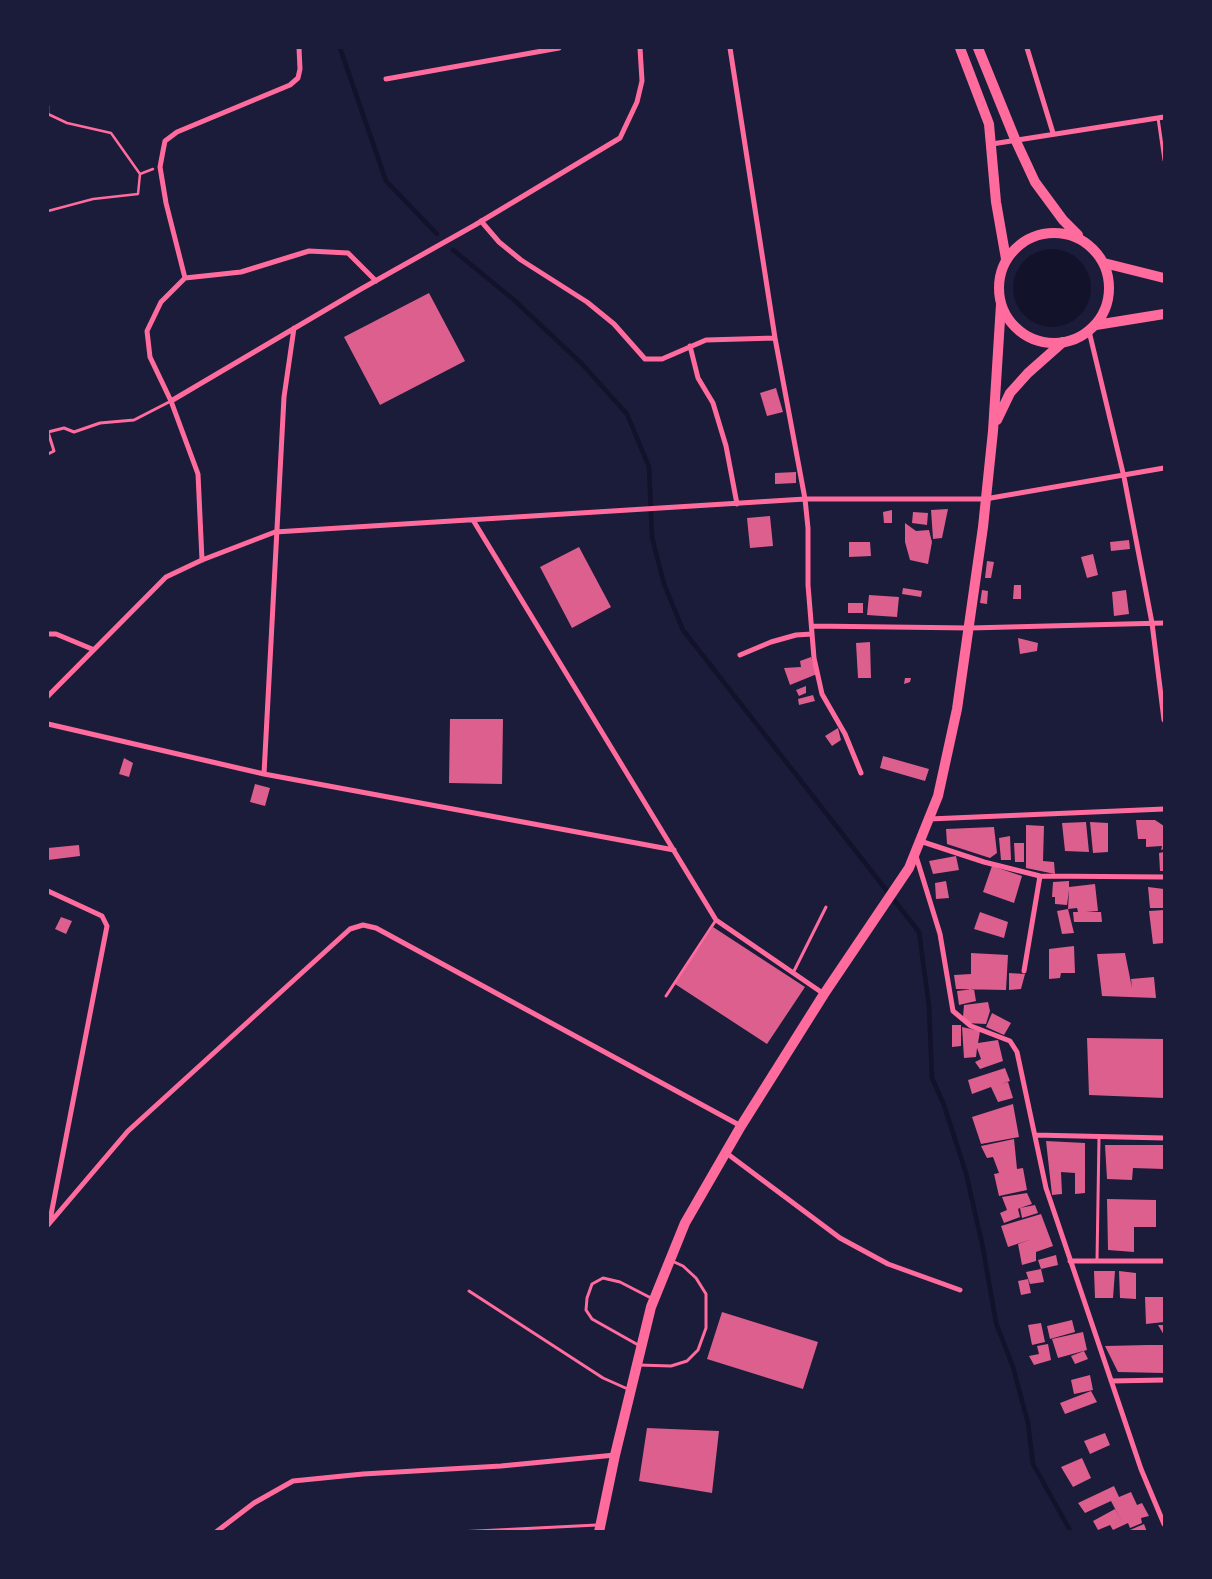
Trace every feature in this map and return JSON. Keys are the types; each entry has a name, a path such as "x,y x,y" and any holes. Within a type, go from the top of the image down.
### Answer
{"main road":[{"path":"960,48 989,124 996,202 1006,259"},
{"path":"978,48 1015,139 1046,198 1063,220 1095,249 1104,262 1110,278 1110,295 1105,311 1092,328"},
{"path":"1063,342 1048,343 1025,334 1008,319 1001,304 998,289 1000,274 1006,259 1017,246 1032,236 1049,232 1066,233 1083,239"},
{"path":"1104,262 1164,278"},
{"path":"600,1529 614,1454 654,1299 685,1223 725,1152 824,994 909,868 929,819 948,754 970,628 993,431 1001,304"},
{"path":"993,431 1010,393 1028,373 1063,342 1092,328 1164,314"}],"street":[{"path":"186,278 166,203 160,167 165,141 177,132 290,85 298,78 300,69 299,48"},
{"path":"386,79 559,48"},
{"path":"171,401 620,138 637,102 642,81 640,48"},
{"path":"730,48 775,338 805,499 808,528 808,585 814,658 822,694 845,734 861,773"},
{"path":"1027,48 1053,133"},
{"path":"992,144 1164,117"},
{"path":"481,221 498,242 521,260 587,302 614,324 645,359 662,359 706,340 775,338"},
{"path":"202,560 198,474 171,401 150,357 147,331 161,302 186,278 241,272 309,251 348,253 376,281"},
{"path":"264,774 275,532 284,397 294,328"},
{"path":"1092,328 1124,477 1152,623 1164,720"},
{"path":"690,346 698,378 713,403 726,446 737,504"},
{"path":"48,696 92,649 166,577 202,560 275,532 805,499 986,499 1124,477 1164,468"},
{"path":"472,520 716,920 824,994"},
{"path":"812,626 970,628 1164,623"},
{"path":"48,634 56,634 92,649"},
{"path":"740,655 770,642 796,635 812,634"},
{"path":"48,724 264,774 674,850"},
{"path":"929,819 1164,809"},
{"path":"920,841 984,862 1040,876 1164,877"},
{"path":"915,853 940,934 953,1011 971,1026 1010,1041 1015,1047 1046,1188 1141,1469 1164,1524"},
{"path":"1024,971 1040,876"},
{"path":"48,891 102,916 107,926 49,1223"},
{"path":"49,1223 128,1131 350,929 363,926 376,928 741,1126"},
{"path":"1035,1135 1164,1138"},
{"path":"725,1152 840,1238 888,1264 960,1290"},
{"path":"1070,1261 1164,1261"},
{"path":"1111,1381 1164,1380"},
{"path":"219,1531 254,1503 293,1482 363,1474 501,1466 614,1454"}],"lane":[{"path":"1158,118 1164,160"},
{"path":"48,454 54,451 48,432 64,428 74,432 100,423 134,420 171,401"},
{"path":"793,974 826,907"},
{"path":"666,996 716,920"},
{"path":"1097,1260 1100,1137"},
{"path":"636,1365 671,1366 687,1361 698,1350 706,1328 706,1294 696,1278 682,1266 670,1260"},
{"path":"641,1347 592,1319 586,1310 587,1298 592,1284 602,1278 620,1282 654,1299"},
{"path":"469,1291 603,1378 630,1390"},
{"path":"457,1532 587,1524 600,1529"}],"path":[{"path":"48,106 48,114 67,123 111,133 140,174 138,194 93,199 48,210"},
{"path":"140,174 160,167"}],"shaded area":[{"path":"1044,249 1060,249 1074,255 1085,266 1091,280 1091,296 1085,310 1074,321 1060,327 1044,327 1030,321 1019,310 1013,296 1013,280 1019,266 1030,255"}],"building":[{"path":"429,293 465,361 380,405 344,337"},
{"path":"776,388 783,412 767,416 760,393"},
{"path":"796,472 796,483 775,484 775,473"},
{"path":"948,509 942,538 933,539 931,510"},
{"path":"892,510 892,523 884,523 883,512"},
{"path":"913,512 928,513 927,525 912,523"},
{"path":"770,516 773,546 750,548 747,518"},
{"path":"905,523 916,531 929,530 932,542 928,564 910,560 905,542"},
{"path":"1129,540 1130,549 1111,551 1110,542"},
{"path":"849,542 870,542 871,556 849,557"},
{"path":"579,547 611,607 572,628 540,567"},
{"path":"1093,554 1098,575 1087,578 1081,557"},
{"path":"987,561 994,562 991,578 985,578"},
{"path":"1014,585 1021,585 1021,599 1013,599"},
{"path":"903,588 922,591 921,597 902,594"},
{"path":"982,590 988,591 987,604 980,603"},
{"path":"1126,590 1129,614 1114,616 1112,592"},
{"path":"869,595 899,597 897,617 867,615"},
{"path":"848,603 863,603 863,613 848,613"},
{"path":"1018,638 1038,643 1037,651 1020,654"},
{"path":"870,642 871,678 858,678 856,643"},
{"path":"811,657 817,674 790,685 784,668 801,667 800,661"},
{"path":"905,678 911,678 910,682 904,684"},
{"path":"806,686 806,693 799,696 796,690"},
{"path":"813,695 815,701 799,705 798,699"},
{"path":"450,719 503,719 502,784 449,783"},
{"path":"838,728 841,740 832,746 825,736"},
{"path":"883,756 929,769 925,781 880,768"},
{"path":"124,758 133,763 129,777 119,774"},
{"path":"255,784 270,788 265,806 250,802"},
{"path":"1136,820 1155,820 1164,826 1164,849 1161,850 1162,846 1146,847 1146,839 1138,839"},
{"path":"1086,822 1089,852 1065,851 1062,823"},
{"path":"1090,822 1108,823 1108,852 1093,853"},
{"path":"1026,825 1044,826 1043,861 1054,862 1055,874 1026,868"},
{"path":"994,827 997,853 990,858 947,844 946,829"},
{"path":"1010,836 1011,860 1001,860 999,838"},
{"path":"1014,843 1024,843 1024,862 1015,862"},
{"path":"79,845 80,856 48,860 48,848"},
{"path":"1164,852 1164,871 1160,871 1159,853"},
{"path":"956,856 959,870 933,874 929,861"},
{"path":"992,866 1022,876 1014,903 983,892"},
{"path":"946,881 949,898 936,899 935,883"},
{"path":"1069,881 1069,887 1095,884 1098,911 1086,912 1101,912 1102,922 1074,922 1073,912 1078,912 1077,908 1068,909 1069,890 1067,905 1055,904 1055,897 1052,897 1053,882"},
{"path":"1148,887 1164,889 1164,908 1150,908"},
{"path":"1068,909 1074,933 1062,934 1057,911"},
{"path":"1164,910 1164,943 1153,944 1149,911"},
{"path":"980,912 1008,922 1004,938 974,929"},
{"path":"61,917 72,921 66,934 55,929"},
{"path":"713,927 805,987 767,1044 675,984"},
{"path":"1074,946 1075,973 1061,973 1060,978 1049,979 1049,949"},
{"path":"971,953 1008,955 1006,990 956,989 954,975 971,974"},
{"path":"1125,953 1132,988 1131,979 1154,977 1156,998 1102,996 1097,954"},
{"path":"1009,973 1025,974 1021,989 1009,990"},
{"path":"974,989 976,1001 959,1005 957,991"},
{"path":"988,1002 990,1011 986,1024 966,1023 963,1017 964,1005"},
{"path":"992,1013 1011,1023 1004,1035 986,1027"},
{"path":"952,1025 961,1025 961,1046 952,1047"},
{"path":"962,1027 980,1031 978,1043 998,1040 1003,1061 980,1069 975,1062 981,1059 977,1048 976,1057 964,1058"},
{"path":"1087,1038 1164,1039 1164,1098 1089,1095"},
{"path":"1005,1068 1010,1081 1001,1084 1008,1082 1013,1098 998,1102 991,1087 972,1094 968,1080"},
{"path":"1013,1104 1019,1137 981,1144 972,1117"},
{"path":"1014,1139 1017,1169 1023,1168 1027,1190 999,1196 994,1174 999,1173 993,1157 987,1158 981,1146"},
{"path":"1046,1141 1085,1143 1085,1193 1075,1194 1075,1173 1061,1172 1062,1194 1052,1195"},
{"path":"1105,1145 1164,1145 1164,1169 1133,1168 1132,1180 1107,1179"},
{"path":"1027,1193 1032,1204 1018,1209 1020,1217 1004,1223 1000,1213 1007,1210 1002,1197"},
{"path":"1107,1199 1156,1200 1156,1227 1134,1227 1134,1252 1108,1250"},
{"path":"1035,1205 1038,1213 1022,1218 1020,1208"},
{"path":"1041,1214 1053,1246 1036,1252 1036,1261 1022,1265 1018,1244 1032,1239 1008,1247 1001,1226"},
{"path":"1056,1255 1058,1265 1041,1269 1038,1260"},
{"path":"1041,1269 1044,1282 1030,1284 1026,1272"},
{"path":"1094,1271 1115,1271 1113,1298 1095,1298"},
{"path":"1119,1271 1136,1273 1136,1299 1120,1298"},
{"path":"1028,1279 1031,1293 1021,1295 1018,1281"},
{"path":"1145,1297 1164,1297 1164,1322 1146,1324"},
{"path":"722,1312 818,1342 803,1389 707,1359"},
{"path":"1072,1320 1075,1332 1050,1339 1047,1326"},
{"path":"1041,1323 1045,1342 1032,1345 1028,1325"},
{"path":"1158,1325 1164,1325 1164,1335"},
{"path":"1083,1332 1087,1350 1058,1358 1052,1339"},
{"path":"1048,1344 1051,1360 1034,1365 1029,1356 1039,1354 1037,1346"},
{"path":"1164,1345 1164,1373 1118,1372 1105,1346"},
{"path":"1084,1351 1088,1359 1075,1364 1071,1356"},
{"path":"1090,1375 1093,1390 1074,1394 1071,1380"},
{"path":"1091,1391 1097,1402 1065,1414 1060,1403"},
{"path":"647,1428 719,1431 712,1493 639,1481"},
{"path":"1105,1433 1110,1445 1090,1454 1084,1441"},
{"path":"1082,1458 1091,1478 1073,1487 1061,1467"},
{"path":"1114,1486 1119,1497 1131,1492 1137,1505 1142,1503 1149,1516 1141,1518 1142,1523 1130,1528 1128,1523 1113,1530 1110,1525 1098,1530 1093,1521 1115,1509 1123,1524 1111,1501 1085,1513 1078,1503"},
{"path":"1144,1524 1147,1532 1131,1532 1130,1530"}],"waterway":[{"path":"340,48 386,181 437,234"},
{"path":"453,250 513,299 581,363 627,414 649,467 652,537 664,584 683,630 919,932 929,1006 932,1078 944,1105 966,1173 983,1248 996,1323 1013,1367 1028,1423 1033,1464 1071,1532"}]}
